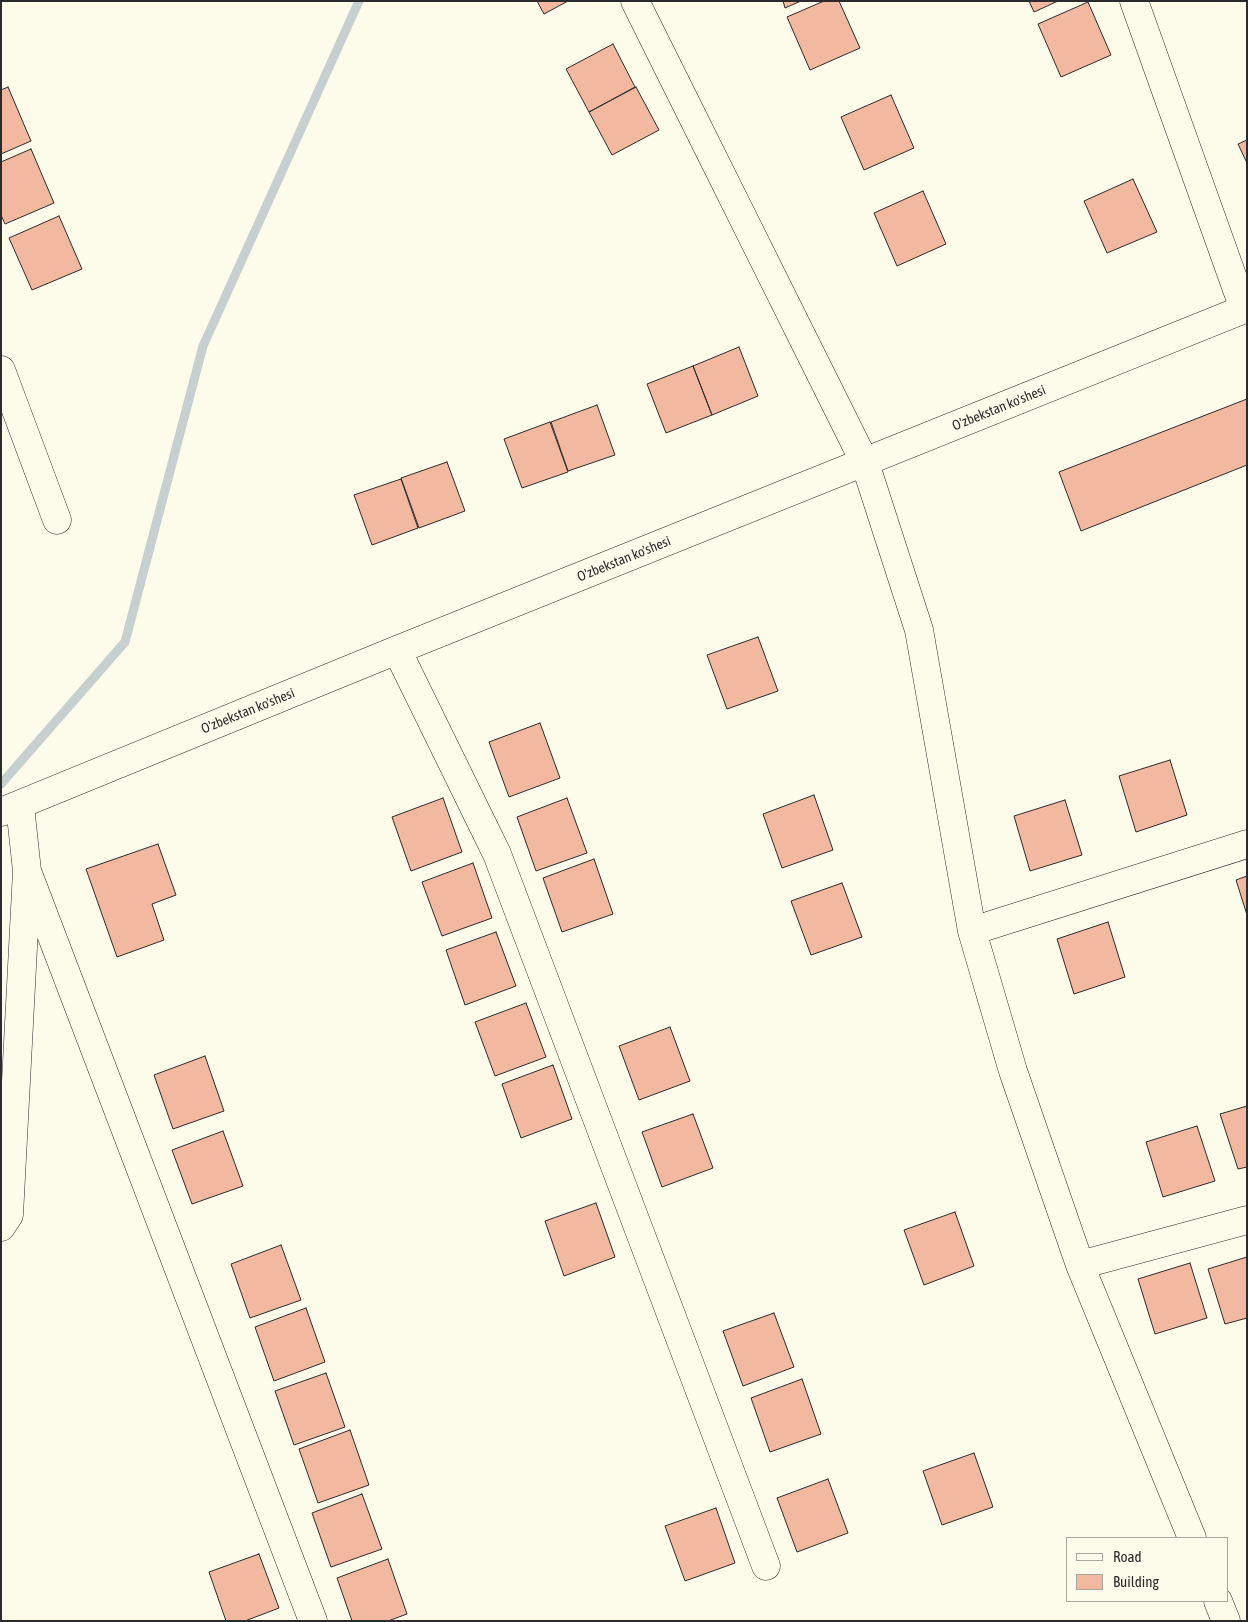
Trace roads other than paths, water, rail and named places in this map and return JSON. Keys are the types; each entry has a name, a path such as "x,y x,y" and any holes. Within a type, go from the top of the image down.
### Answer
{"street":[{"path":"635,1 866,462 919,630 972,931 1014,1071 1080,1265 1192,1537"},
{"path":"1134,1 1245,308"},
{"name":"O'zbekstan ko'shesi","path":"10,809 397,650 1245,308"},
{"path":"1,370 57,520"},
{"path":"397,650 497,854 766,1566"},
{"path":"10,809 27,871 313,1621"},
{"path":"972,931 1247,844"},
{"path":"1,1227 9,1214 27,871"},
{"path":"1080,1265 1247,1220"},
{"path":"1218,1602 1226,1621"}],"waterway":[{"path":"1,784 125,642 203,346 359,1"}]}
